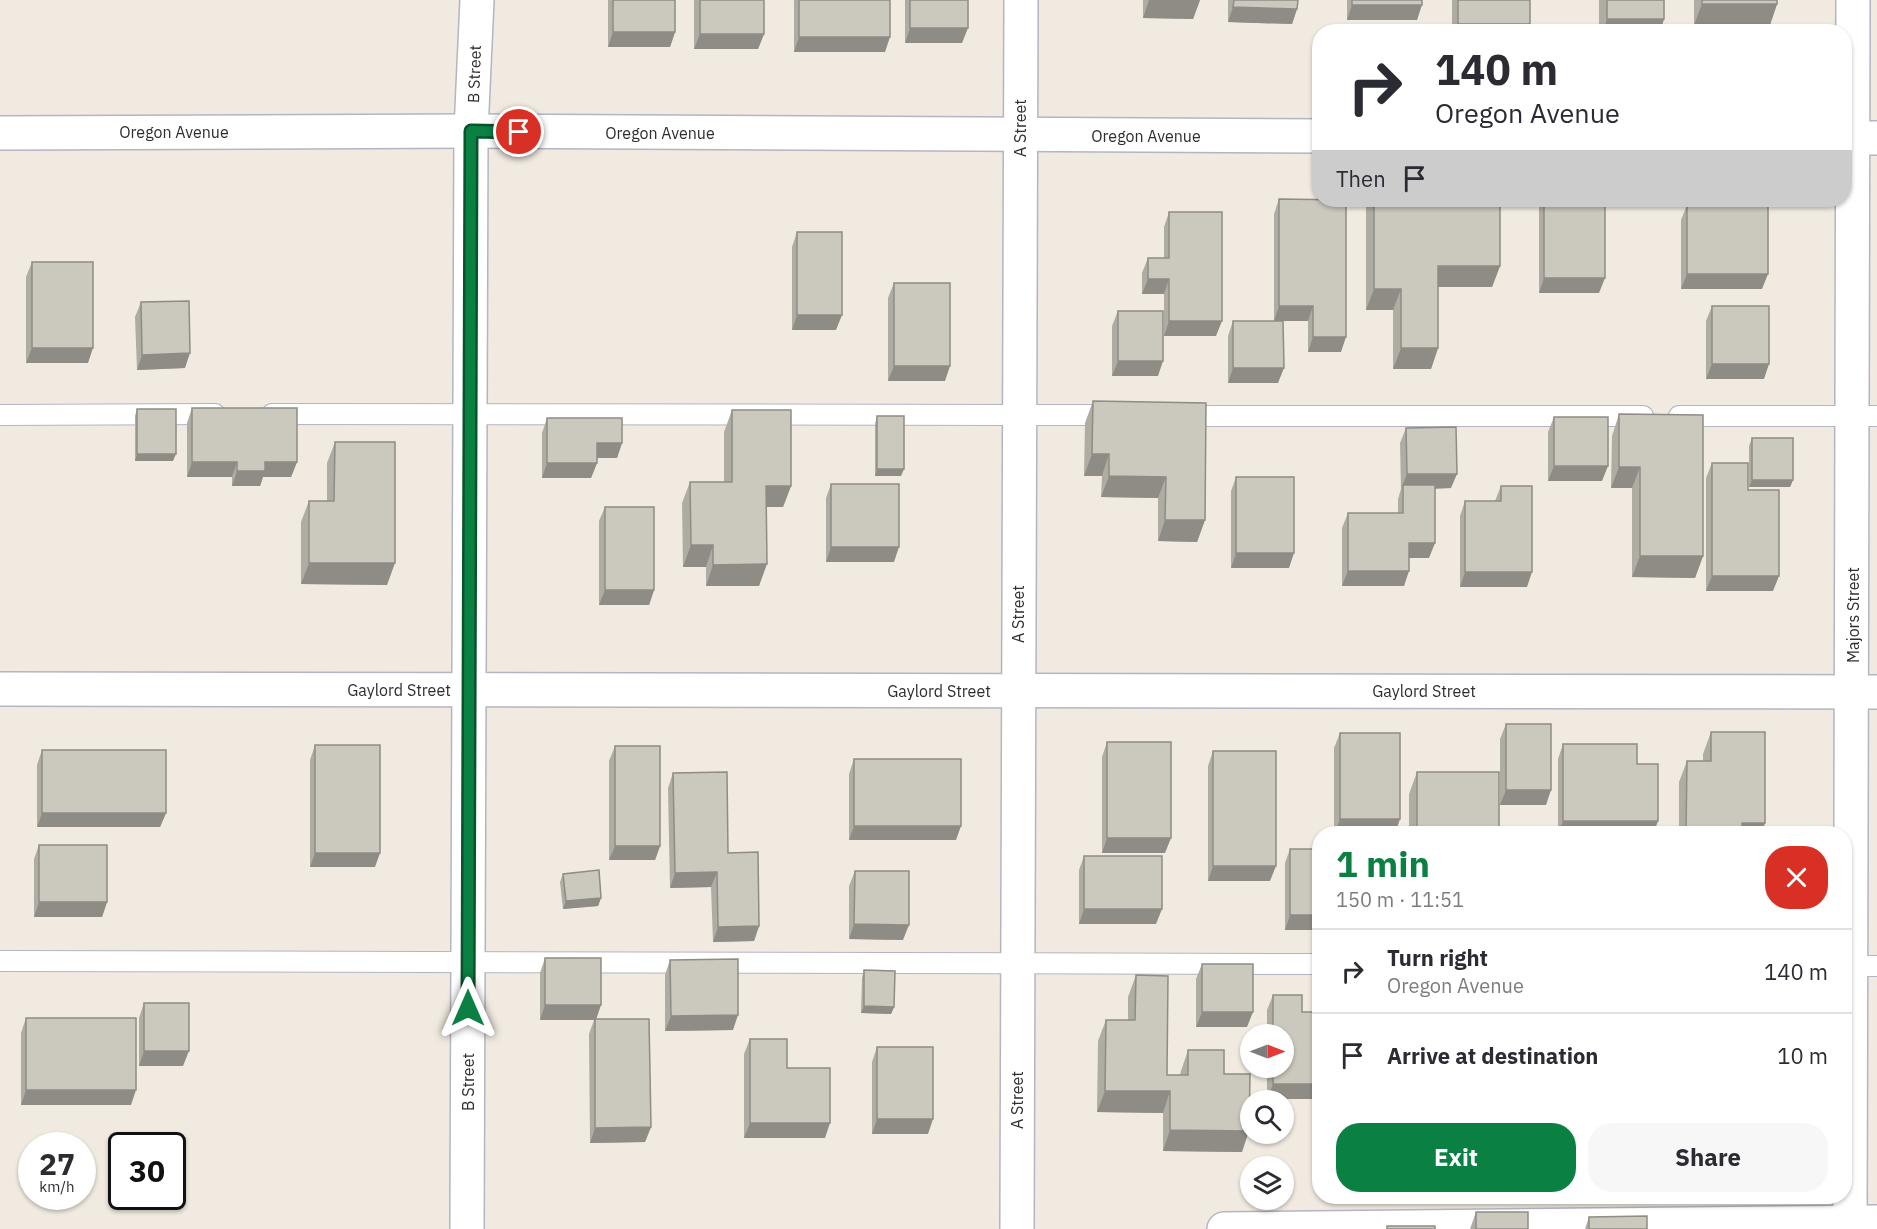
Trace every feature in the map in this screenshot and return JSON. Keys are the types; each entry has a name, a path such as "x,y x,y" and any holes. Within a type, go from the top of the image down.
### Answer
{"street":[{"name":"B Street","path":"467,1229 471,690 471,131 477,0"},
{"name":"A Street","path":"1017,1229 1021,0"},
{"name":"Majors Street","path":"1853,0 1865,416 1865,692 1858,966 1859,1224"},
{"name":"Oregon Avenue","path":"0,133 471,131 1312,136"},
{"name":"Gaylord Street","path":"0,689 1865,692"},
{"path":"1224,1229 1859,1224"}],"lane":[{"path":"0,415 1126,416"},
{"path":"1162,416 1865,416"},
{"path":"0,961 469,964 1312,964"}],"building":[{"path":"613,0 675,0 675,32 613,32"},
{"path":"700,0 764,0 764,34 700,34"},
{"path":"799,0 890,0 890,37 799,37"},
{"path":"910,0 968,0 968,28 910,28"},
{"path":"1234,0 1298,0 1297,9 1233,7"},
{"path":"1352,0 1422,0 1422,5 1352,5"},
{"path":"1458,0 1530,0 1530,24 1458,24"},
{"path":"1607,0 1664,0 1664,19 1607,19"},
{"path":"1702,0 1777,0 1777,4 1702,4"},
{"path":"1279,199 1312,199 1312,207 1346,207 1346,337 1313,337 1313,306 1279,306"},
{"path":"1374,207 1500,207 1500,266 1438,266 1438,348 1401,348 1401,289 1374,289"},
{"path":"1544,207 1605,207 1605,278 1544,278"},
{"path":"1687,207 1768,207 1768,274 1687,274"},
{"path":"1169,212 1222,212 1222,321 1169,321 1169,279 1148,279 1148,258 1169,258"},
{"path":"797,232 842,232 842,315 797,315"},
{"path":"32,262 93,262 93,348 32,348"},
{"path":"894,283 950,283 950,366 894,366"},
{"path":"189,301 190,353 142,355 141,302"},
{"path":"1712,306 1769,306 1769,364 1712,364"},
{"path":"1118,311 1163,311 1163,361 1118,361"},
{"path":"1233,321 1283,321 1284,368 1233,368"},
{"path":"1093,401 1206,403 1205,520 1165,520 1166,477 1109,476 1109,454 1092,454"},
{"path":"192,408 297,408 297,462 265,462 265,471 237,471 237,462 192,462"},
{"path":"137,409 176,409 176,454 137,454"},
{"path":"732,410 791,410 791,486 766,486 767,564 713,565 713,545 691,545 690,482 732,482"},
{"path":"1619,414 1703,415 1703,556 1640,556 1640,467 1619,467"},
{"path":"877,416 904,416 904,469 877,469"},
{"path":"1554,417 1608,417 1608,466 1554,466"},
{"path":"547,418 622,418 622,443 597,443 597,463 547,463"},
{"path":"1456,427 1457,474 1407,474 1406,428"},
{"path":"1752,438 1793,438 1793,480 1752,480"},
{"path":"335,442 395,442 395,563 309,563 309,501 334,501"},
{"path":"1712,463 1748,463 1748,490 1779,490 1779,576 1712,576"},
{"path":"1236,477 1294,477 1294,553 1236,553"},
{"path":"831,484 899,484 899,547 831,547"},
{"path":"1403,485 1435,485 1435,543 1409,543 1409,571 1348,571 1348,513 1403,513"},
{"path":"1501,486 1532,486 1532,572 1465,572 1465,501 1501,501"},
{"path":"605,507 654,507 654,590 605,590"},
{"path":"1506,724 1551,724 1551,790 1506,790"},
{"path":"1711,732 1765,732 1765,823 1742,823 1742,826 1686,826 1687,761 1711,761"},
{"path":"1340,733 1400,733 1400,819 1340,819"},
{"path":"1107,742 1171,742 1171,838 1107,838"},
{"path":"1563,744 1637,744 1637,764 1658,764 1658,821 1563,821"},
{"path":"315,745 380,745 380,853 315,853"},
{"path":"615,746 660,746 660,846 615,846"},
{"path":"42,750 166,750 166,813 42,813"},
{"path":"1213,751 1276,751 1276,866 1213,866"},
{"path":"854,759 961,759 961,826 854,826"},
{"path":"727,772 728,853 758,852 759,926 718,927 717,872 675,873 673,773"},
{"path":"1417,772 1499,772 1499,826 1417,826"},
{"path":"39,845 107,845 107,902 39,902"},
{"path":"1290,849 1312,849 1312,915 1290,915"},
{"path":"1084,856 1162,856 1162,909 1084,909"},
{"path":"599,870 601,898 566,901 563,874"},
{"path":"855,871 909,871 909,925 854,924"},
{"path":"545,958 601,958 601,1005 545,1005"},
{"path":"738,959 738,1015 671,1016 670,960"},
{"path":"1202,964 1253,964 1253,1012 1202,1012"},
{"path":"864,970 895,971 894,1007 864,1006"},
{"path":"1136,975 1168,976 1167,1075 1188,1075 1188,1050 1224,1050 1224,1074 1240,1074 1240,1078 1250,1078 1250,1090 1240,1090 1240,1131 1170,1130 1170,1091 1105,1091 1106,1020 1135,1020"},
{"path":"1273,995 1302,995 1302,1012 1312,1012 1312,1084 1273,1084 1273,1078 1294,1078 1294,1024 1273,1024"},
{"path":"144,1003 189,1003 189,1051 144,1051"},
{"path":"26,1018 136,1018 136,1090 26,1090"},
{"path":"595,1019 649,1019 651,1127 595,1128"},
{"path":"750,1039 787,1039 787,1068 830,1068 830,1123 750,1123"},
{"path":"877,1047 933,1047 933,1119 877,1119"},
{"path":"1476,1212 1528,1212 1528,1229 1476,1229"},
{"path":"1647,1216 1647,1229 1589,1229 1589,1217"},
{"path":"1387,1226 1435,1226 1435,1229 1387,1229"}],"route":[{"path":"468,1008 471,667 471,131 519,132"}]}
